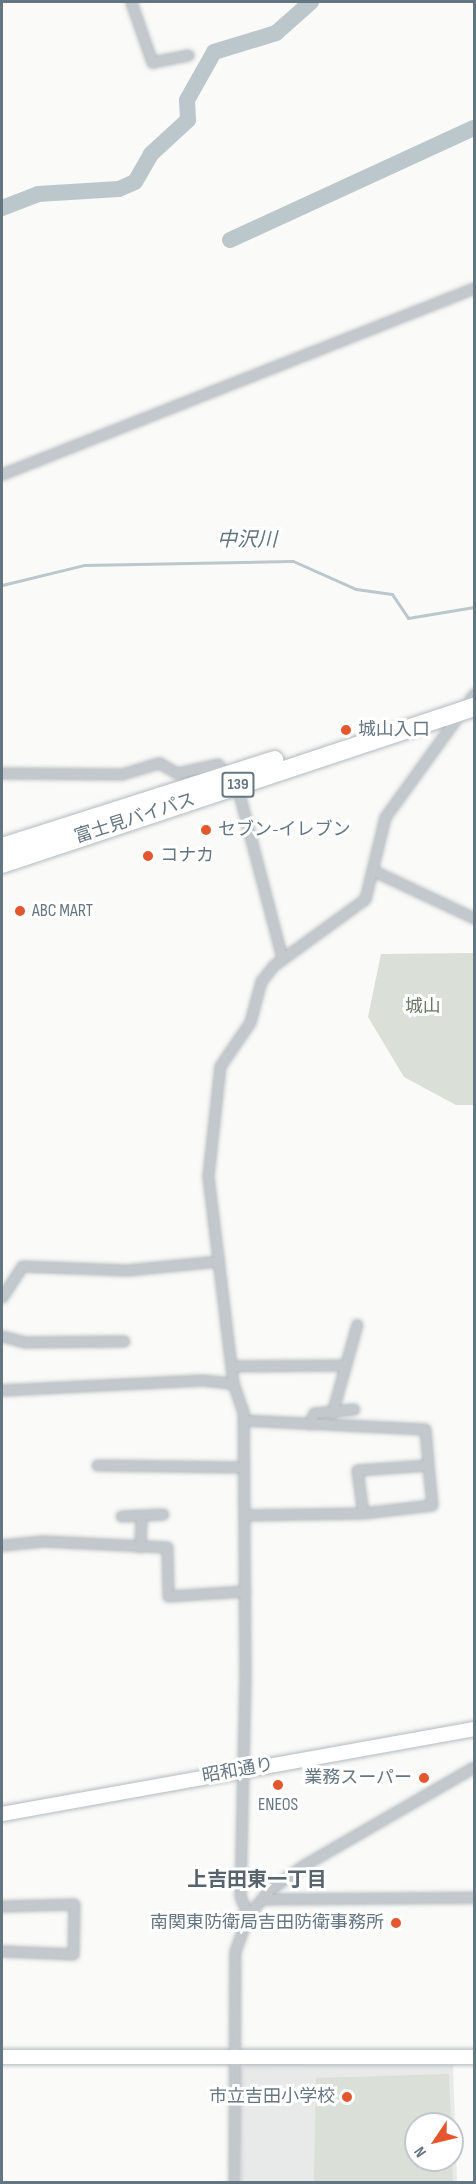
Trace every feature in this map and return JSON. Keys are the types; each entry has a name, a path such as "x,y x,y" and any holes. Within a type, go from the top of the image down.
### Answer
{"highway":[{"name":"富士見バイパス","path":"2,864 231,781 471,701"},
{"name":"富士見バイパス","path":"2,847 231,781"}],"street":[{"path":"131,2 152,62 160,65 188,55"},
{"path":"2,474 474,288"},
{"path":"248,1915 240,1896 244,1591 243,1420 233,1383 208,1176 220,1066 250,1022 261,981 282,958 365,899 385,817 471,701"},
{"path":"2,773 122,774 159,763 177,773 218,764 231,781 282,958"},
{"path":"372,870 474,918"},
{"path":"2,1297 22,1266 127,1270 219,1261"},
{"path":"332,1413 357,1324"},
{"path":"2,1336 36,1343 124,1341"},
{"path":"231,1366 345,1365"},
{"path":"2,1390 202,1380 233,1383"},
{"path":"309,1424 314,1413 354,1409"},
{"path":"243,1420 425,1429 432,1505 363,1513 244,1515"},
{"path":"97,1465 243,1467"},
{"path":"363,1513 357,1470 428,1465"},
{"path":"122,1516 141,1517 164,1514"},
{"path":"140,1547 141,1517"},
{"path":"2,1545 44,1541 167,1547 168,1596 244,1591"},
{"name":"昭和通り","path":"2,1814 474,1729"},
{"path":"234,2182 235,1951 248,1915 262,1899 304,1865 474,1767"},
{"path":"262,1899 474,1897"},
{"path":"2,1906 74,1904 73,1954 2,1951"},
{"path":"2,2057 233,2055 474,2057"}],"shaded area":[{"name":"市立吉田小学校","path":"246,2064 453,2065 455,2112 404,2112 404,2172 457,2172 457,2182 241,2182 239,2070"}],"green space":[{"name":"城山","path":"474,953 474,1105 456,1105 404,1077 368,1017 381,954"},
{"path":"449,2074 451,2112 404,2112 404,2172 453,2172 453,2182 314,2182 316,2078"}],"waterway":[{"name":"中沢川","path":"2,208 38,194 119,189 135,182 151,154 188,120 187,100 214,52 276,33 311,2"},
{"name":"中沢川","path":"230,240 474,128"},
{"name":"中沢川","path":"2,585 84,565 293,561 356,589 392,594 408,618 474,607"}],"place":[{"name":"城山入口","path":"346,730"},
{"name":"セブン-イレブン","path":"206,830"},
{"name":"コナカ","path":"148,856"},
{"name":"ABC MART","path":"20,911"},
{"name":"業務スーパー","path":"424,1778"},
{"name":"ENEOS","path":"278,1785"},
{"name":"南関東防衛局吉田防衛事務所","path":"396,1923"},
{"name":"市立吉田小学校","path":"347,2097"}],"district":[{"name":"上吉田東一丁目","path":"257,1880"}]}
